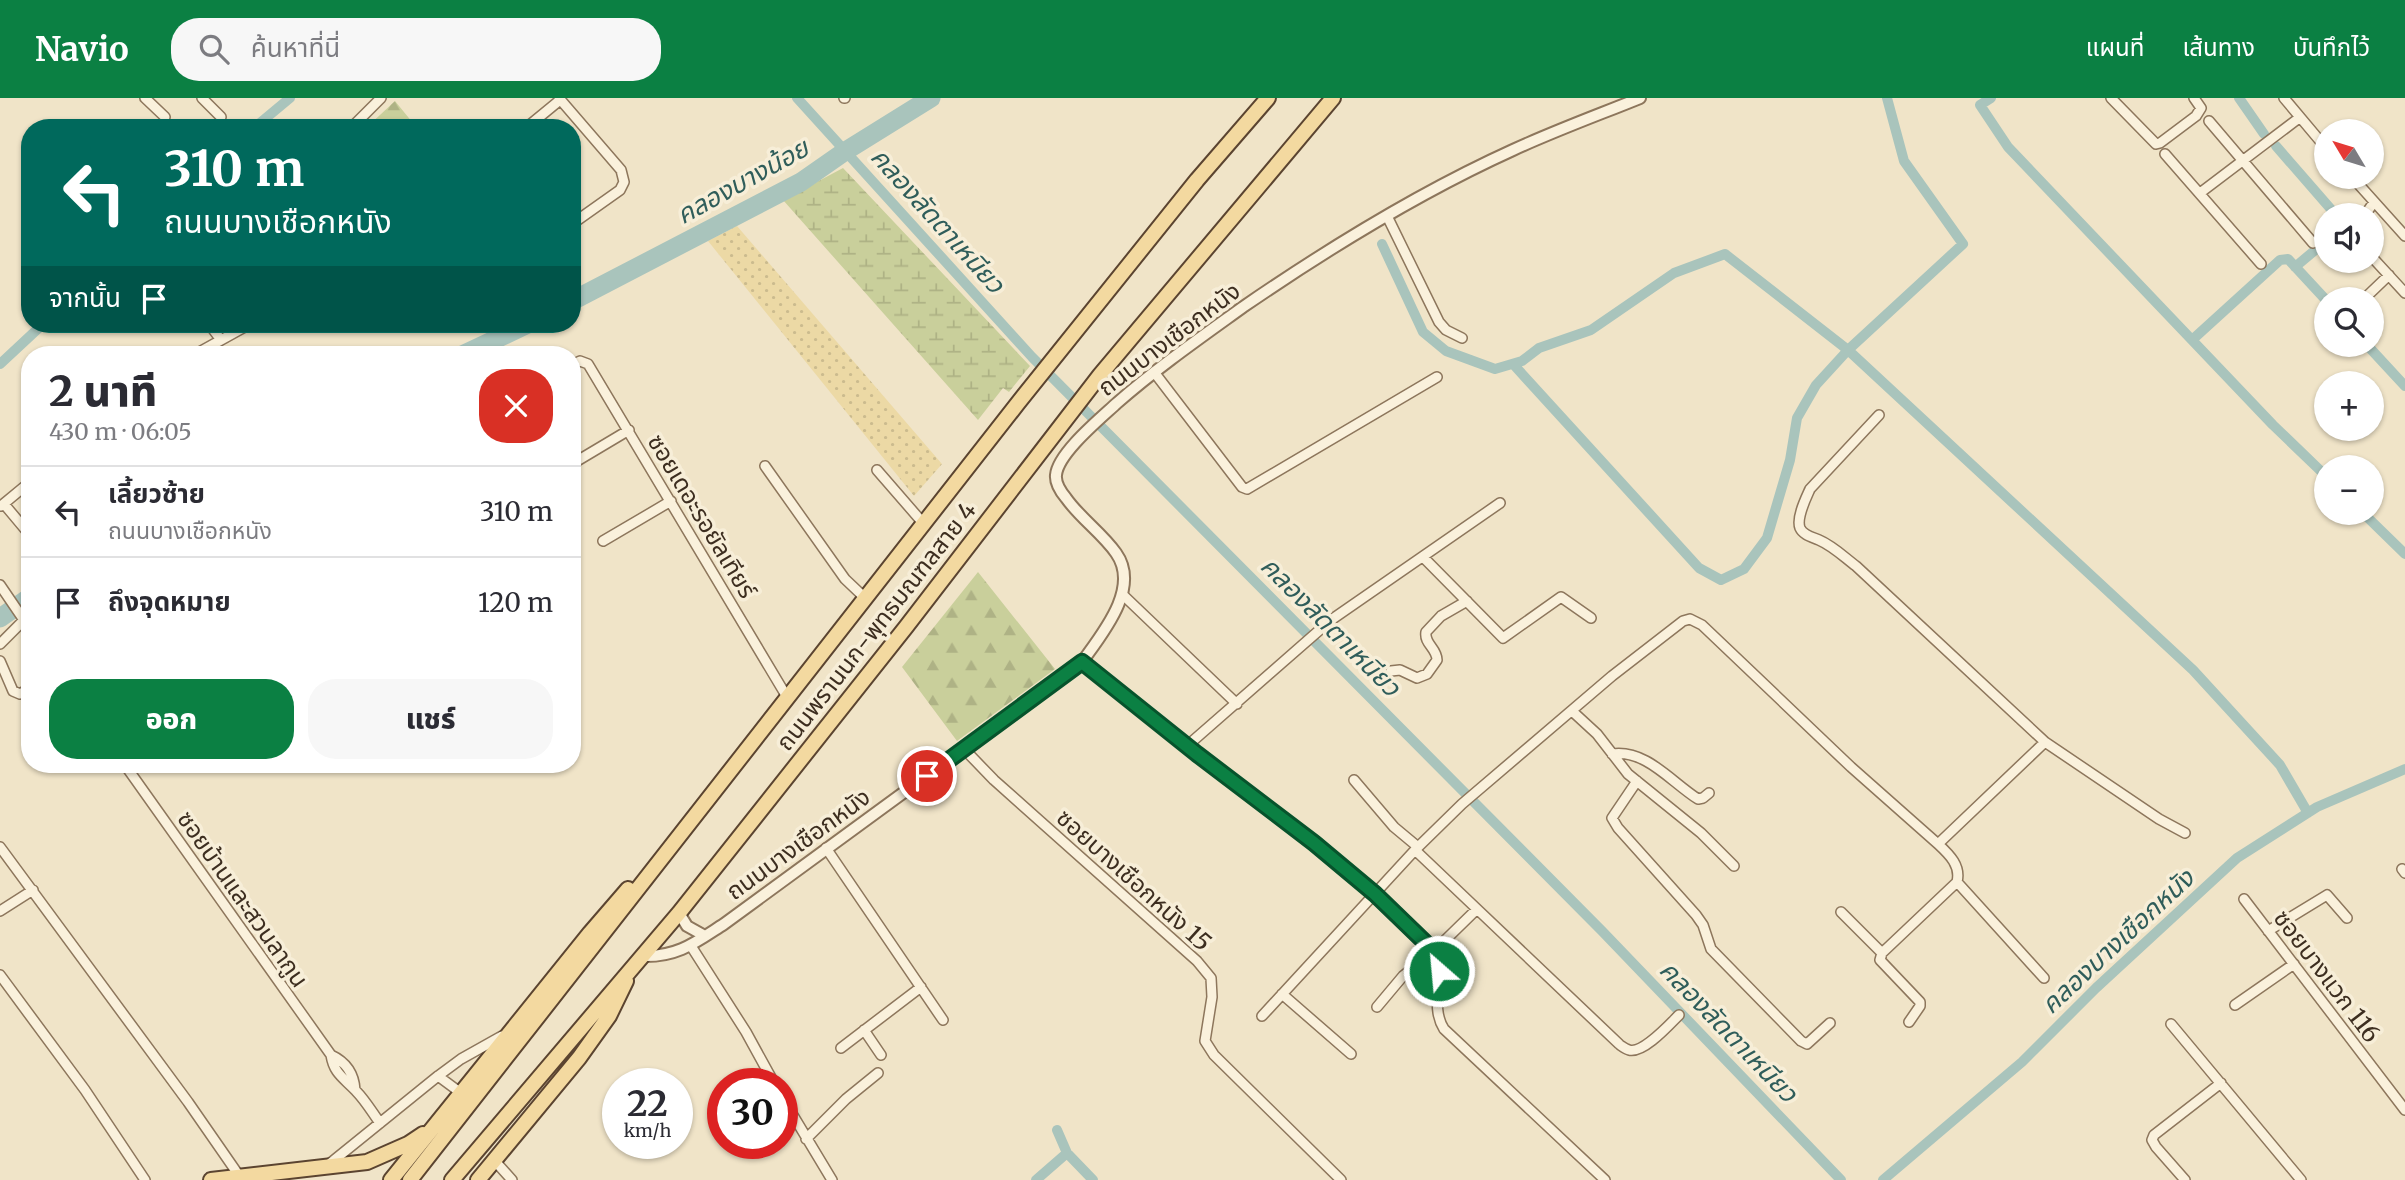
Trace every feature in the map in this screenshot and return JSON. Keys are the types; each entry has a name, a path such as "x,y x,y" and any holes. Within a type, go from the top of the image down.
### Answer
{"main road":[{"name":"ถนนพรานนก-พุทธมณฑลสาย 4","path":"410,1180 1018,403 1197,180 1268,98"},
{"name":"ถนนพรานนก-พุทธมณฑลสาย 4","path":"452,1180 679,913 914,617 1100,375 1333,98"},
{"path":"391,1180 614,904 683,834"},
{"path":"478,1180 596,1036 618,1001 629,973"},
{"path":"211,1180 367,1162 426,1132 442,1117"}],"street":[{"path":"145,98 165,117"},
{"path":"202,98 220,117"},
{"path":"361,119 381,98"},
{"name":"ถนนบางเชือกหนัง","path":"643,956 667,955 691,946 724,924 1082,662 1118,607 1122,594 1122,563 1116,552 1069,502 1058,487 1055,474 1063,458 1087,432 1153,372 1294,272 1387,216 1514,149 1640,98"},
{"path":"2111,98 2156,144 2196,116 2201,108 2194,98"},
{"path":"2284,98 2314,134"},
{"path":"537,119 560,99 577,119"},
{"path":"2200,193 2300,118"},
{"path":"2209,121 2313,243"},
{"path":"581,123 621,170 624,183 620,190 581,218"},
{"path":"2165,154 2261,264"},
{"path":"2362,189 2405,236"},
{"path":"1387,216 1439,322 1446,330 1462,338"},
{"path":"2384,270 2405,293"},
{"path":"2376,287 2389,275"},
{"path":"216,333 221,340"},
{"path":"210,346 234,333"},
{"name":"ซอยเดอะรอยัลเทียร์","path":"581,363 588,363 787,697"},
{"path":"1153,372 1242,488 1247,488 1437,377"},
{"path":"1879,415 1811,489 1806,498 1800,528 1805,534 1836,550 1856,566 2045,741 2159,819 2185,833"},
{"path":"581,459 629,430"},
{"path":"765,466 845,579 865,598"},
{"path":"877,470 923,523"},
{"path":"21,489 2,505 21,525"},
{"path":"603,541 671,500"},
{"path":"1187,746 1315,633 1362,597 1500,503"},
{"path":"1423,557 1503,638 1561,597 1591,618"},
{"path":"0,585 21,616"},
{"path":"1122,594 1237,704"},
{"path":"1391,671 1400,670 1417,678 1426,674 1437,660 1437,654 1427,641 1426,632 1441,616 1467,601"},
{"path":"1262,1016 1462,804 1612,676 1683,621 1697,621 1851,767 1938,844 1957,867 1957,882 2044,978"},
{"path":"0,644 21,628"},
{"path":"0,662 13,691 21,693"},
{"path":"1082,662 1375,894 1434,951 1440,960 1437,1013 1444,1029 1605,1180"},
{"path":"1572,711 1597,734 1620,765 1701,833 1734,866"},
{"path":"1938,844 2045,741"},
{"name":"ซอยบางเชือกหนัง 15","path":"965,750 994,780 1196,961 1211,978 1212,997 1205,1041 1214,1055 1341,1180"},
{"path":"1612,754 1622,752 1643,759 1698,799 1709,793"},
{"name":"ซอยบ้านและสวนลากูน","path":"131,773 331,1055 343,1062 353,1076 355,1090 380,1122"},
{"path":"1353,780 1394,827 1619,1045 1629,1050 1637,1050 1650,1042 1679,1015"},
{"path":"1637,781 1612,818 1696,915 1703,925 1711,949 1801,1041 1807,1044 1830,1023"},
{"path":"0,846 240,1177"},
{"path":"826,848 943,1020"},
{"path":"1909,1022 1920,1002 1880,960 1882,953 1957,882"},
{"path":"0,911 33,890"},
{"path":"2269,931 2327,895 2347,918"},
{"name":"ซอยบางแวก 116","path":"2244,899 2405,1110"},
{"path":"1377,1007 1403,976 1434,951 1477,909"},
{"path":"1841,912 1882,953"},
{"path":"679,913 687,926 705,936"},
{"path":"691,946 766,1068"},
{"path":"2235,1006 2294,964"},
{"path":"0,975 85,1090 145,1180"},
{"path":"841,1048 921,987"},
{"path":"1282,994 1351,1054"},
{"path":"2171,1024 2301,1180"},
{"path":"864,1030 881,1055"},
{"path":"324,1168 461,1059 509,1033"},
{"path":"806,1139 846,1099 878,1073"},
{"path":"438,1076 461,1093"},
{"path":"2185,1180 2152,1140 2154,1135 2221,1083"},
{"path":"798,1125 832,1180"},
{"path":"495,1160 512,1180"}],"green space":[{"path":"395,101 410,119 376,119"},
{"path":"843,168 1030,366 1009,392 1003,388 978,420 783,200"},
{"path":"978,572 1055,669 957,741 902,667"}],"sand":[{"path":"737,226 942,464 914,496 708,241"}],"waterway":[{"path":"265,119 290,98"},
{"name":"คลองลัดตาเหนียว","path":"797,98 1032,357 1602,931 1841,1180"},
{"name":"คลองบางน้อย","path":"581,296 801,182 931,98"},
{"path":"1513,364 1699,568 1721,580 1744,569 1767,538 1790,460 1797,418 1816,385 1848,350 1963,244 1904,161 1887,98"},
{"path":"1991,98 1980,105 2008,147 2273,425 2314,464"},
{"path":"2239,98 2264,134"},
{"path":"2276,146 2326,203"},
{"path":"1382,244 1423,332 1446,351 1495,369 1522,361 1539,348 1591,330 1674,273 1725,254 1848,350 2193,670 2280,765 2308,813"},
{"path":"2295,267 2314,251"},
{"path":"2192,340 2280,260 2288,259 2314,287"},
{"path":"0,364 33,333"},
{"name":"คลองบางน้อย","path":"481,346 509,333"},
{"path":"2378,357 2405,386"},
{"path":"2375,525 2405,554"},
{"name":"คลองบางน้อย","path":"0,618 21,603"},
{"name":"คลองบางเชือกหนัง","path":"1883,1180 2022,1062 2096,988 2237,858 2317,807 2405,769"},
{"path":"1057,1130 1067,1153 1093,1180"},
{"path":"1036,1180 1067,1153"}],"route":[{"path":"927,776 1082,662 1375,894 1434,951 1440,960 1439,971"}]}
